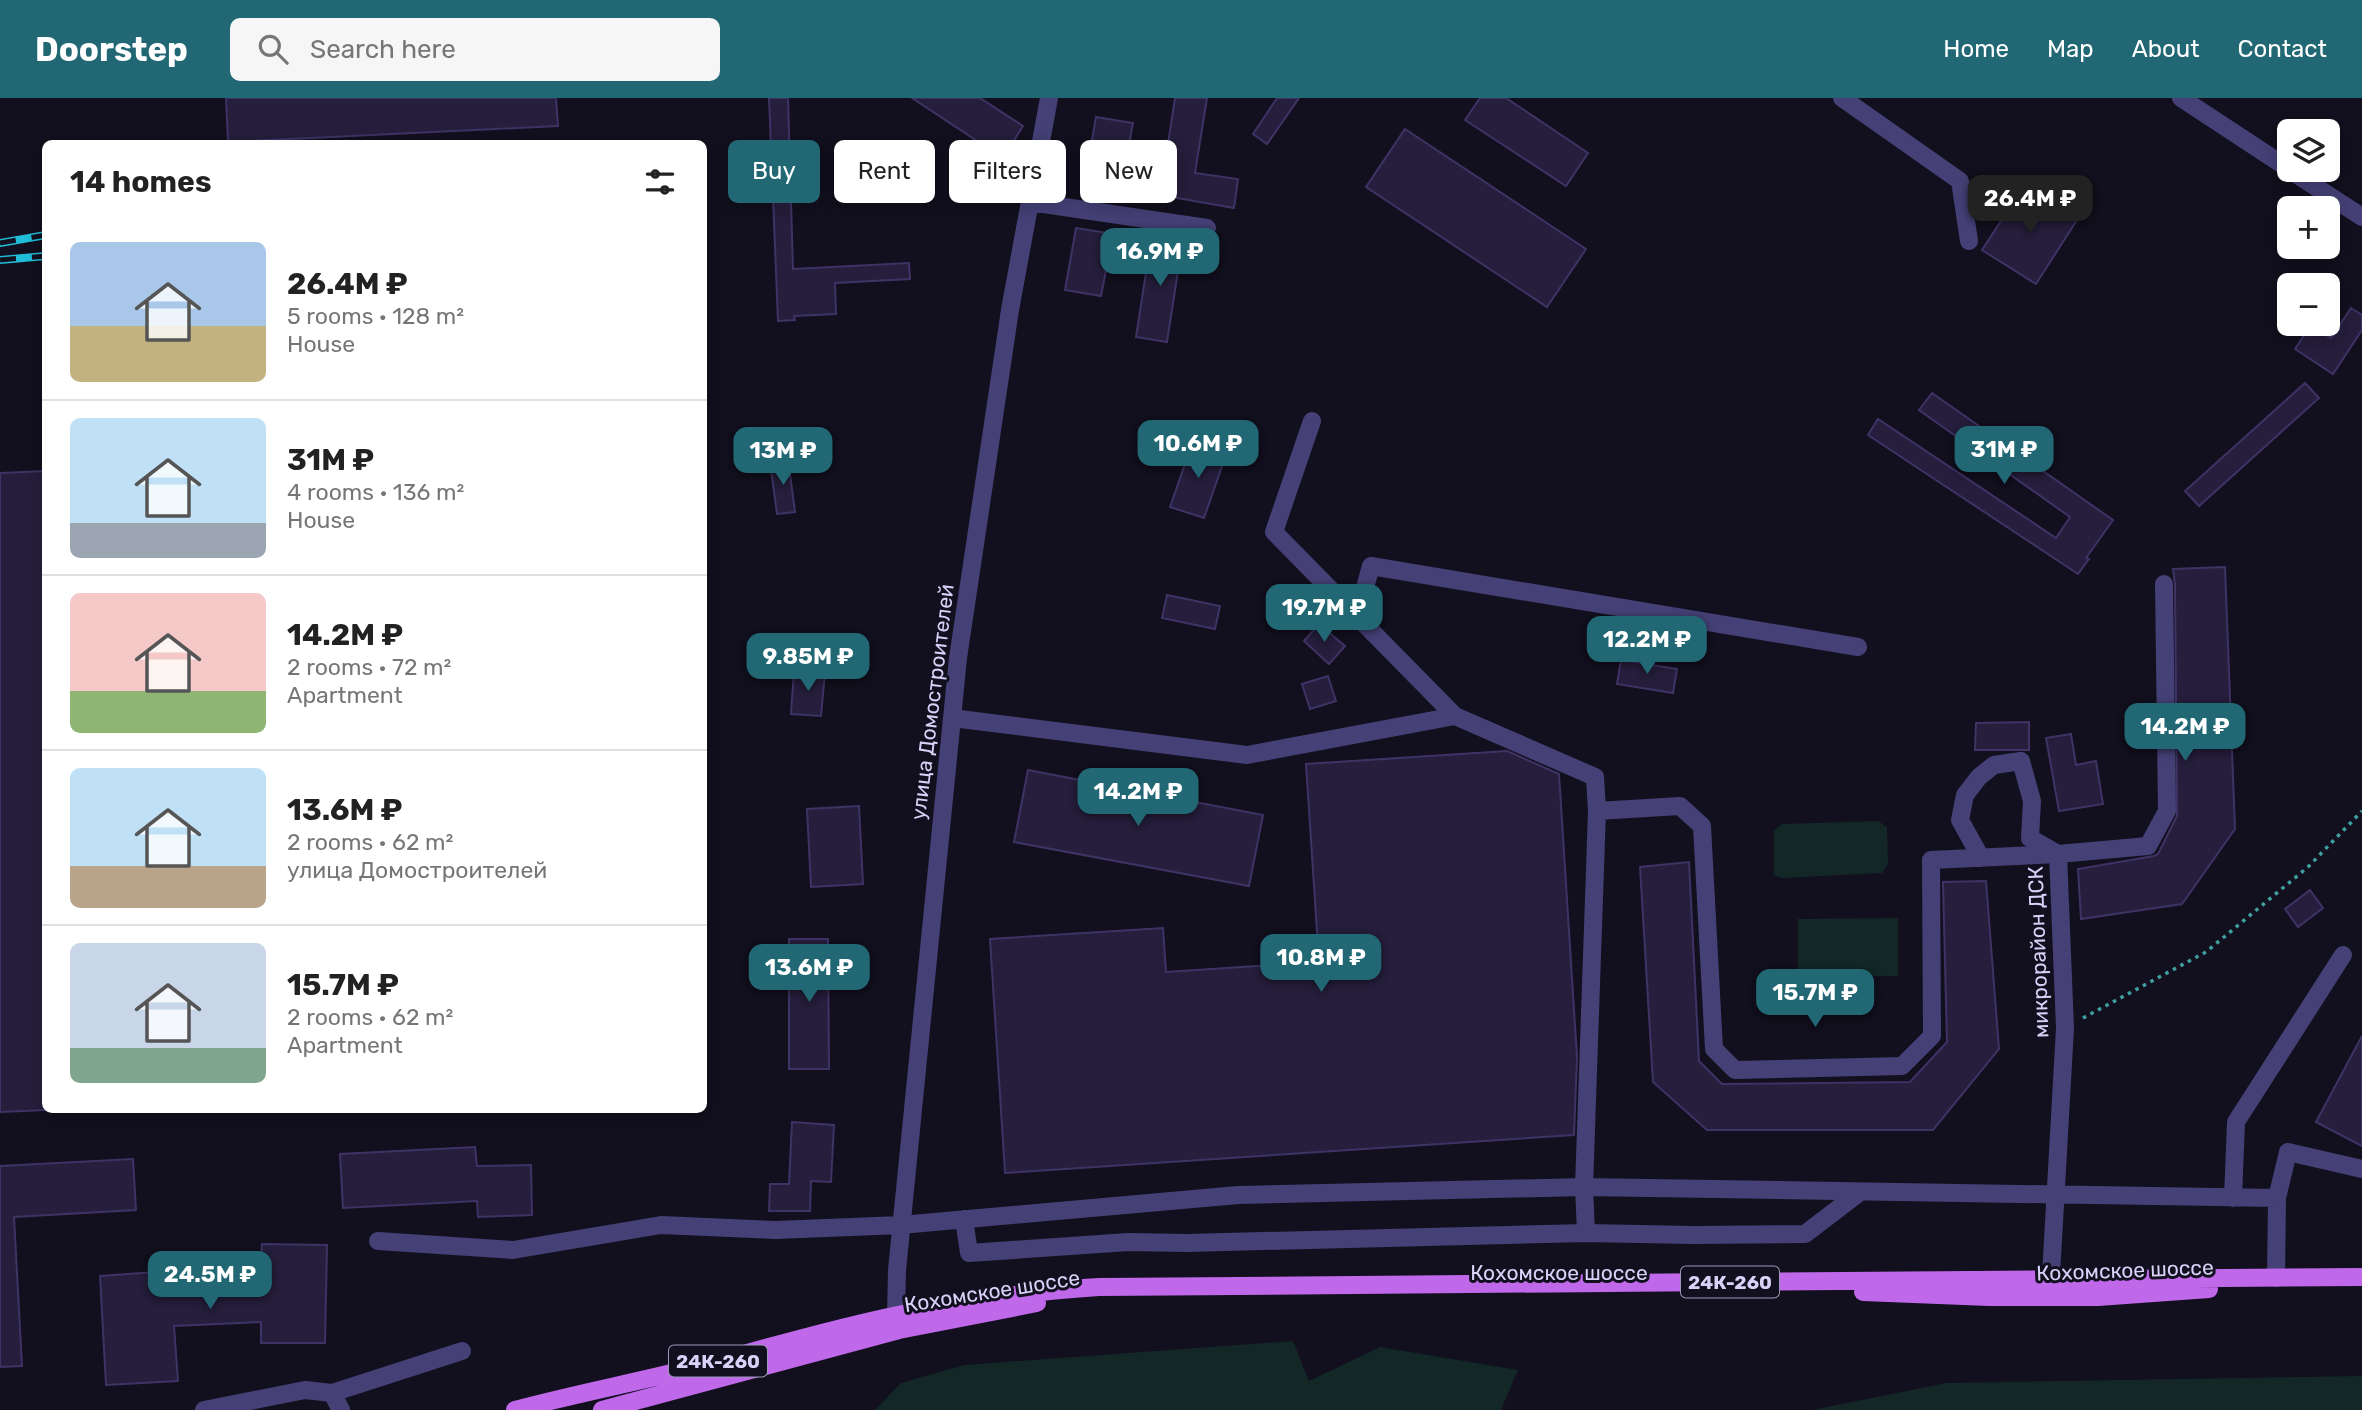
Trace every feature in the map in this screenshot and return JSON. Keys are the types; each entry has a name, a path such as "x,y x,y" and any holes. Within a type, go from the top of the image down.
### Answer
{"main road":[{"name":"Кохомское шоссе","path":"898,1323 990,1297 1099,1287 1605,1284 2050,1287 2362,1277"},
{"name":"Кохомское шоссе","path":"2050,1287 2119,1296 2277,1286 2362,1286"},
{"name":"24К-260","path":"515,1410 563,1396 898,1323"},
{"path":"602,1410 898,1323"}],"street":[{"name":"улица Домостроителей","path":"1041,140 1049,98"},
{"path":"1842,98 1960,181 1969,241"},
{"path":"2181,98 2277,161"},
{"path":"2310,182 2362,217"},
{"name":"улица Домостроителей","path":"898,1323 897,1270 901,1225 958,658 1008,323 1030,203"},
{"path":"1037,203 1207,228"},
{"path":"1312,421 1274,532 1455,716 1595,777 1597,811 1584,1188 1586,1233"},
{"path":"1357,616 1371,566 1858,647"},
{"path":"1597,811 1680,806 1702,825 1714,1049 1735,1070 1902,1066 1933,1036 1931,860 2057,854 2148,846 2167,811 2164,584"},
{"path":"952,718 1247,755 1455,716"},
{"name":"микрорайон ДСК","path":"1981,858 1960,820 1965,795 1979,777 1994,765 2021,761 2032,801 2030,838 2057,854 2065,1028 2050,1287"},
{"path":"2233,1198 2236,1122 2343,955"},
{"path":"2276,1278 2277,1198 2288,1152 2362,1169"},
{"path":"378,1241 513,1250 662,1225 776,1230 901,1225 1238,1195 1584,1188 2277,1198"},
{"path":"964,1219 968,1253 1128,1242 1187,1243 1586,1233 1805,1234 1860,1192"},
{"path":"204,1410 304,1391 332,1393 461,1352"},
{"path":"332,1393 341,1410"}],"path":[{"path":"2065,1028 2206,952 2308,867 2362,811"}],"green space":[{"path":"1878,821 1887,827 1888,864 1882,873 1782,878 1774,875 1774,830 1782,824"},
{"path":"1898,918 1898,976 1798,977 1798,919"},
{"path":"1293,1341 1309,1381 1380,1347 1518,1370 1501,1410 875,1410 901,1383 964,1365"},
{"path":"2362,1376 2362,1410 1812,1410 1946,1383"}],"building":[{"path":"226,98 556,98 558,126 228,140"},
{"path":"769,98 788,98 789,140 771,140"},
{"path":"912,98 980,98 1023,126 1014,140 976,140"},
{"path":"1175,98 1207,98 1195,173 1238,179 1234,208 1177,198 1177,140 1169,140"},
{"path":"1277,98 1299,98 1267,144 1253,134"},
{"path":"1480,98 1506,98 1588,153 1566,186 1465,120"},
{"path":"1096,117 1133,123 1130,140 1092,140"},
{"path":"1405,129 1586,249 1547,307 1366,187"},
{"path":"2024,186 2077,220 2036,284 1982,250"},
{"path":"773,203 791,203 793,269 909,263 910,279 835,283 836,314 794,316 795,320 778,321"},
{"path":"1076,228 1113,234 1101,296 1065,290"},
{"path":"1152,234 1183,239 1167,342 1136,337"},
{"path":"2351,308 2362,315 2362,330 2333,374 2295,349 2304,336 2340,336 2340,324"},
{"path":"2305,383 2319,398 2199,506 2185,491"},
{"path":"1932,393 2113,520 2078,574 1868,435 1878,419 2056,538 2070,517 1919,410"},
{"path":"1193,441 1227,452 1204,518 1170,507"},
{"path":"788,459 795,512 777,514 770,462"},
{"path":"42,471 42,1110 0,1112 0,473"},
{"path":"2225,567 2235,829 2182,904 2081,919 2078,869 2158,854 2177,816 2173,569"},
{"path":"1167,595 1220,606 1215,629 1162,618"},
{"path":"1319,624 1345,646 1329,664 1304,641"},
{"path":"1621,660 1677,669 1673,693 1617,684"},
{"path":"794,670 825,673 821,716 791,714"},
{"path":"1328,676 1336,701 1310,709 1302,684"},
{"path":"2029,722 2029,750 1975,750 1976,723"},
{"path":"2071,734 2076,765 2096,761 2103,804 2059,811 2046,738"},
{"path":"1507,751 1559,774 1577,1057 1574,1135 1005,1173 990,939 1163,928 1166,972 1319,962 1306,764"},
{"path":"1028,770 1263,815 1249,886 1014,842"},
{"path":"859,806 863,884 811,887 807,809"},
{"path":"1689,862 1699,1061 1722,1084 1910,1082 1947,1042 1943,882 1986,881 1999,1049 1933,1130 1707,1130 1653,1082 1640,867"},
{"path":"2310,890 2323,908 2298,927 2285,909"},
{"path":"789,939 828,939 829,1069 789,1069"},
{"path":"2362,1036 2362,1146 2316,1122"},
{"path":"792,1122 834,1125 831,1182 811,1181 810,1211 769,1211 770,1184 789,1184"},
{"path":"475,1147 477,1166 531,1165 532,1215 478,1217 477,1201 343,1208 340,1154"},
{"path":"133,1159 136,1210 14,1217 22,1366 0,1367 0,1166"},
{"path":"262,1244 327,1245 325,1343 261,1343 261,1322 174,1326 178,1381 106,1385 100,1276 171,1271 172,1290 259,1285"}],"railway":[{"path":"0,243 42,236"},
{"path":"0,260 42,256"}]}
